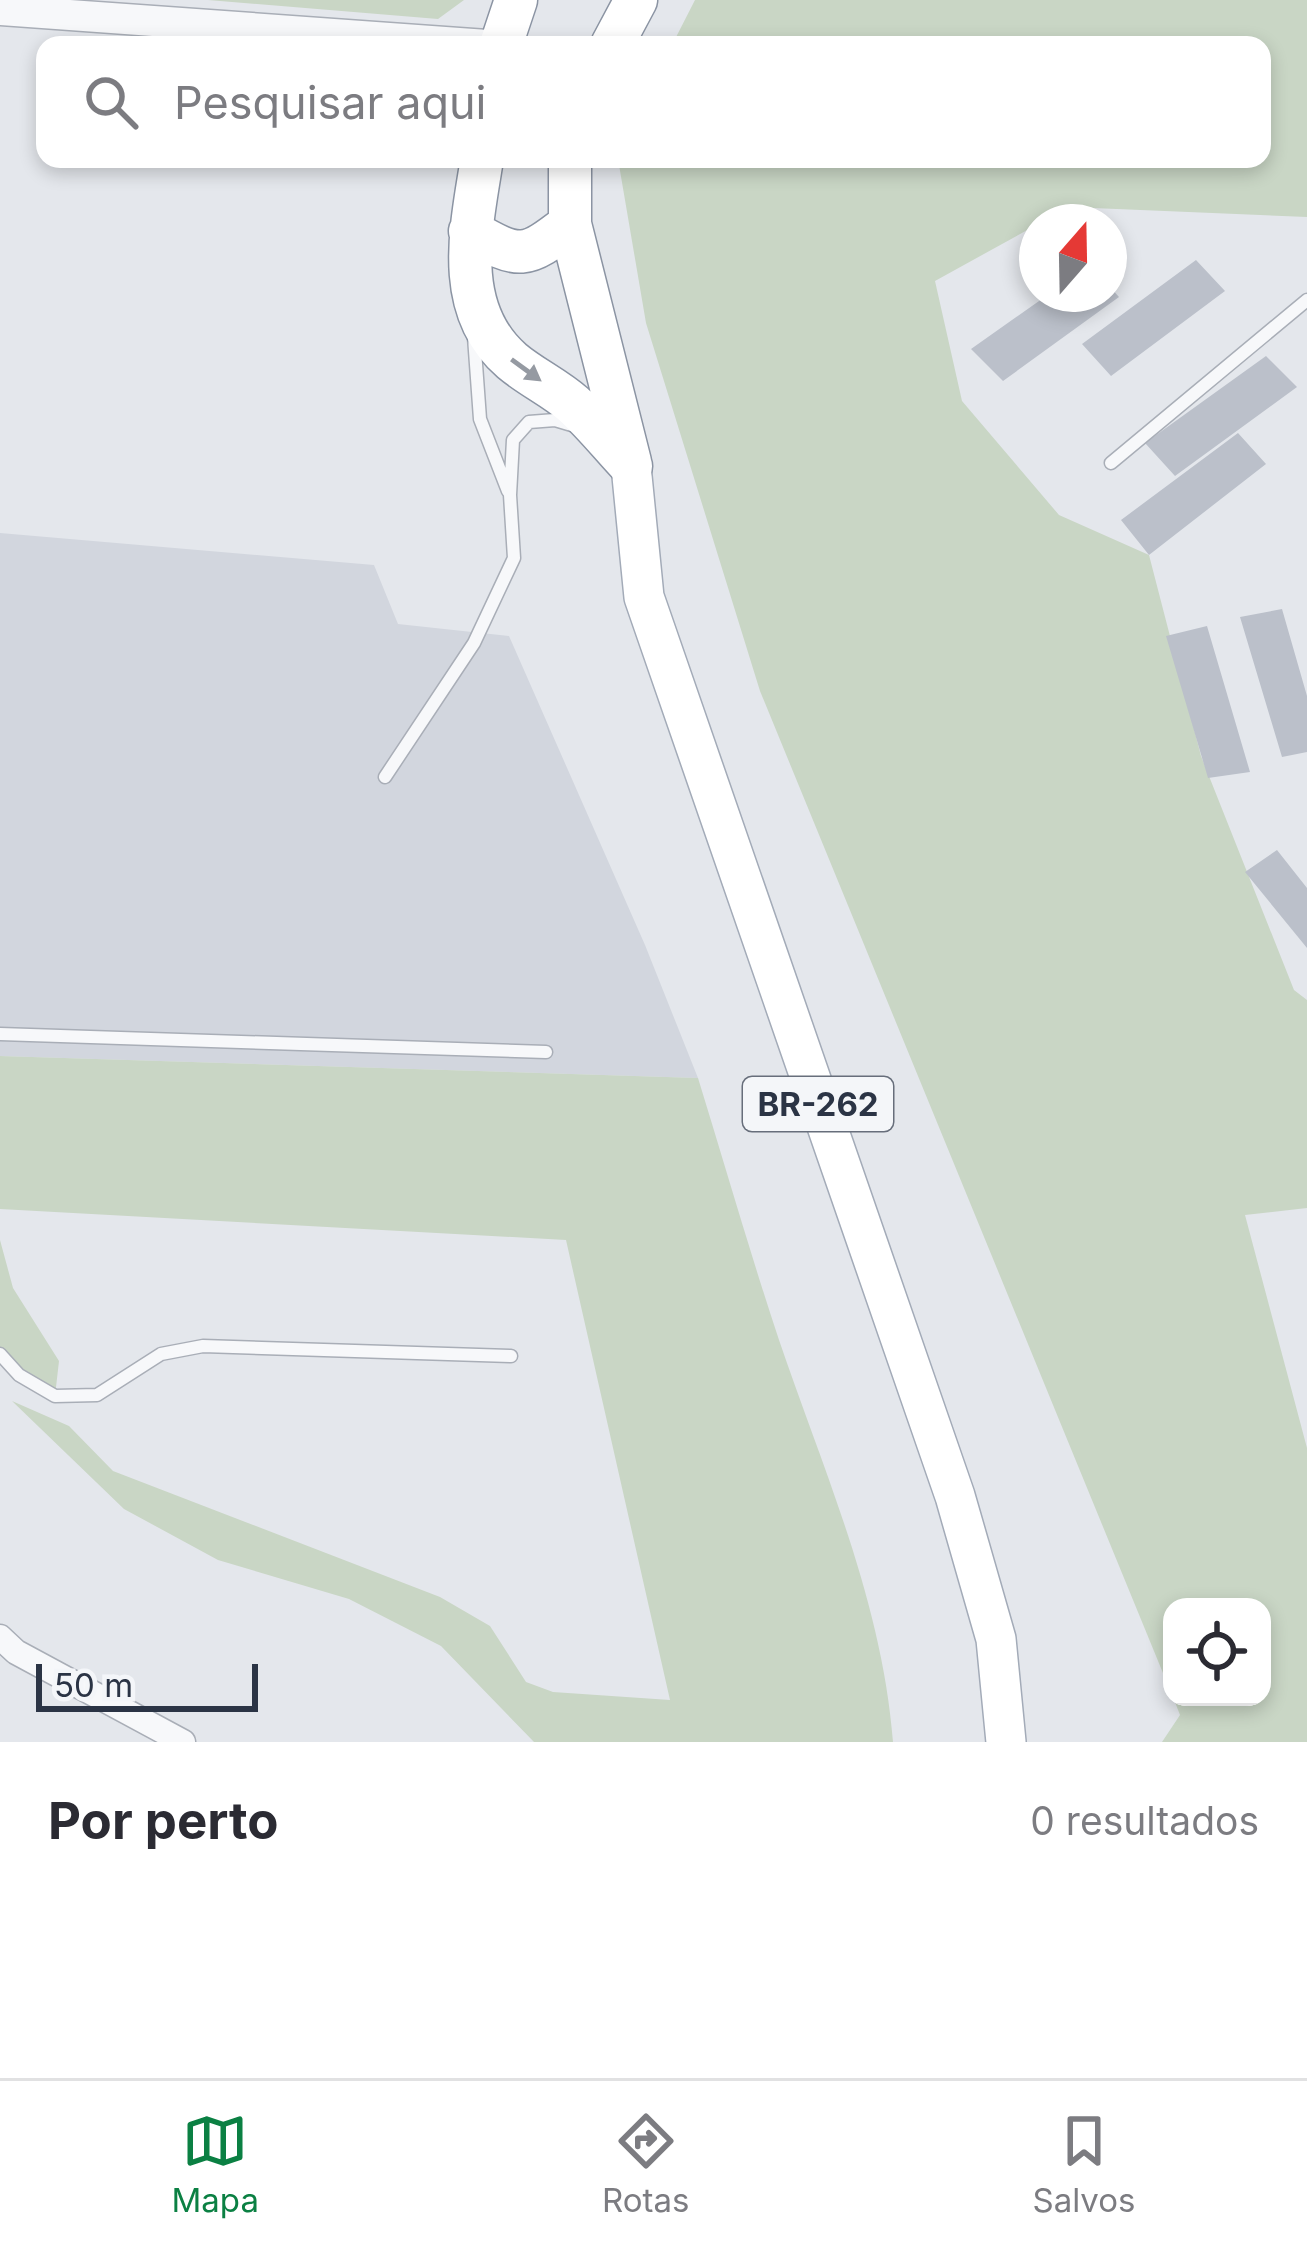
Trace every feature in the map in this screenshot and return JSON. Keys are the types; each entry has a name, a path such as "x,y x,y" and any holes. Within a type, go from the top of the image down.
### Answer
{"highway":[{"path":"504,36 516,0"},
{"path":"617,36 636,0"},
{"path":"480,168 470,231 471,294 484,329 510,359 573,404 631,466"},
{"name":"BR-262","path":"571,168 570,224 631,466"},
{"path":"470,231 505,252 536,250 570,224"}],"main road":[{"name":"BR-262","path":"631,466 644,597 955,1496 996,1639 1006,1742"}],"street":[{"path":"0,10 362,36"},
{"path":"0,1637 16,1652 183,1742"}],"lane":[{"path":"471,294 480,419 510,495"},
{"path":"1111,463 1307,300"},
{"path":"386,777 474,643 514,558 513,440 530,422 555,420 600,433"},
{"path":"0,1034 546,1052"},
{"path":"0,1354 19,1375 55,1396 97,1395 161,1354 203,1346 511,1357"}],"shaded area":[{"path":"0,533 374,565 398,624 509,636 698,1078 0,1056"}],"green space":[{"path":"208,0 464,0 438,19"},
{"path":"695,0 1307,0 1307,217 1127,209 1127,204 1019,204 1019,235 935,281 962,401 1059,515 1149,555 1201,756 1294,990 1307,1000 1307,1208 1245,1215 1307,1448 1307,1742 1162,1742 1180,1715 1176,1706 1271,1706 1271,1598 1163,1598 1163,1673 760,691 646,323 620,168 1271,168 1271,36 677,36"},
{"path":"0,1056 698,1078 768,1307 864,1588 887,1690 893,1742 534,1742 441,1646 349,1599 218,1560 124,1509 12,1401 69,1426 113,1471 440,1597 490,1626 526,1682 553,1692 670,1700 566,1240 0,1209"},
{"path":"0,1240 13,1288 59,1361 55,1396 0,1354"}],"building":[{"path":"1196,260 1225,291 1111,376 1082,344"},
{"path":"1023,312 1098,312 1003,381 971,349"},
{"path":"1266,356 1297,387 1175,476 1145,443"},
{"path":"1238,433 1266,464 1149,555 1121,520"},
{"path":"1282,609 1307,696 1307,752 1282,757 1240,617"},
{"path":"1207,626 1250,772 1208,778 1166,636"},
{"path":"1277,850 1307,888 1307,948 1245,872"}]}
